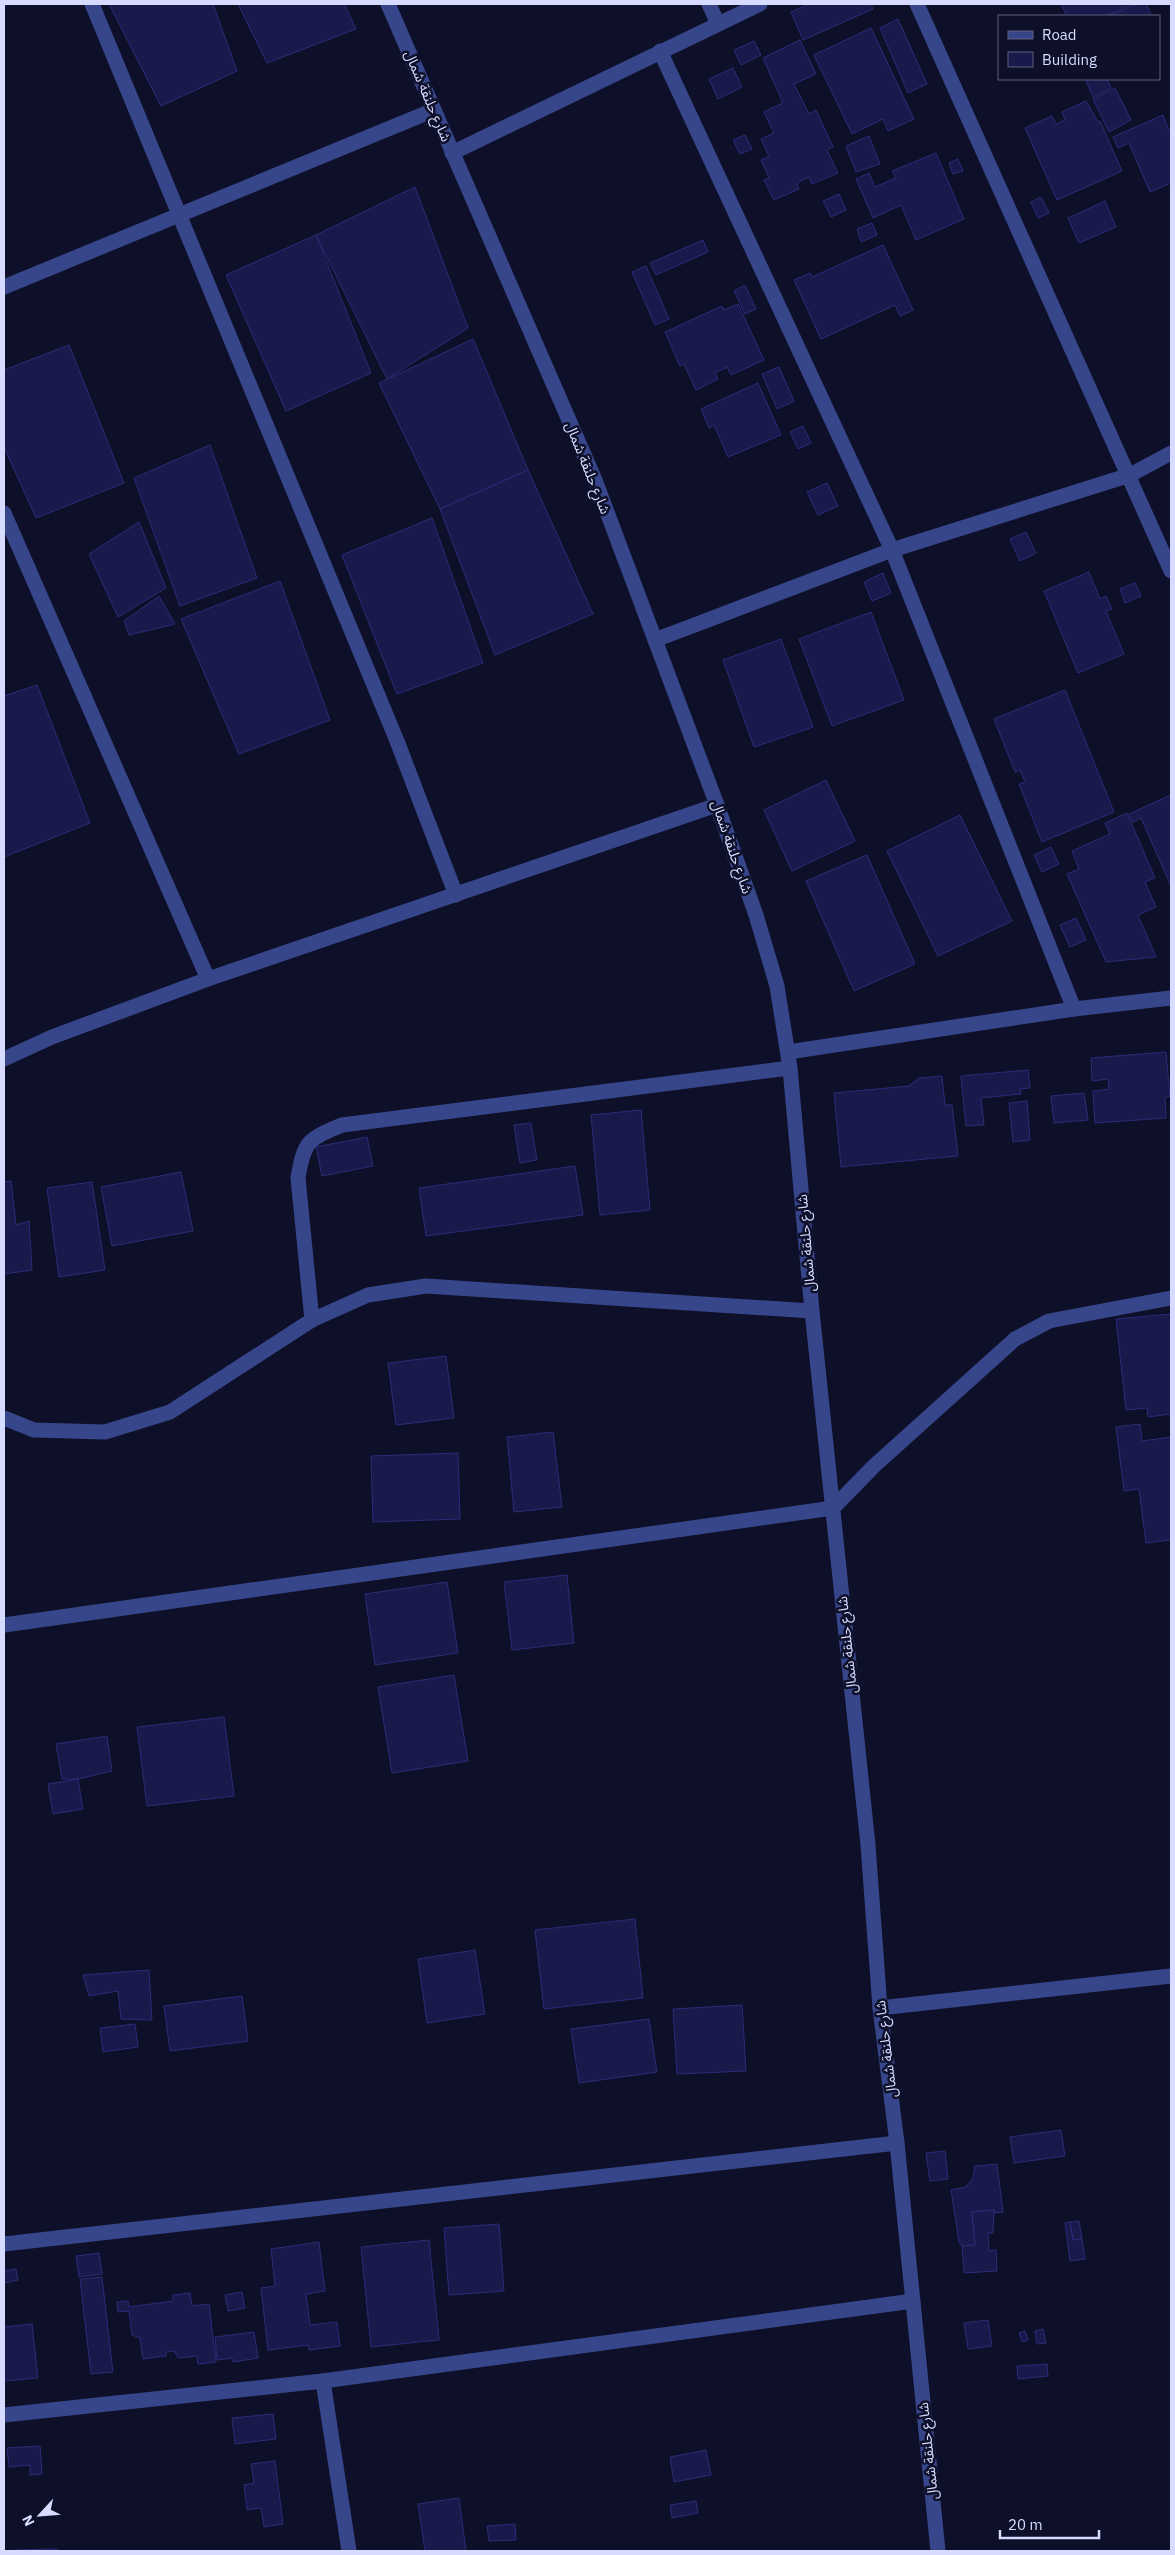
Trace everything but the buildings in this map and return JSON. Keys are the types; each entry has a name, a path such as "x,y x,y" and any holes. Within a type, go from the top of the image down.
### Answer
{"street":[{"path":"92,4 181,214 397,741 456,895"},
{"name":"شارع حلنقة شمال","path":"388,4 595,480 717,805 756,915 777,986 790,1068 812,1311 868,1845 880,2008 897,2143 938,2551"},
{"path":"710,4 718,24"},
{"path":"452,153 760,4"},
{"path":"918,4 1130,474 1171,571"},
{"path":"660,51 892,550 1074,1009"},
{"path":"4,288 434,110"},
{"path":"655,640 892,550 1130,474 1171,454"},
{"path":"4,513 208,979"},
{"path":"4,1059 52,1037 208,979 717,805"},
{"path":"788,1052 1074,1009 1171,998"},
{"path":"312,1320 298,1178 301,1156 313,1137 342,1125 790,1068"},
{"path":"4,1418 34,1430 105,1432 170,1412 312,1320 368,1295 426,1286 812,1311"},
{"path":"4,1625 833,1508 874,1466 1015,1339 1049,1321 1171,1298"},
{"path":"880,2008 1171,1976"},
{"path":"4,2244 897,2143"},
{"path":"4,2415 324,2381 913,2301"},
{"path":"324,2381 349,2551"}]}
